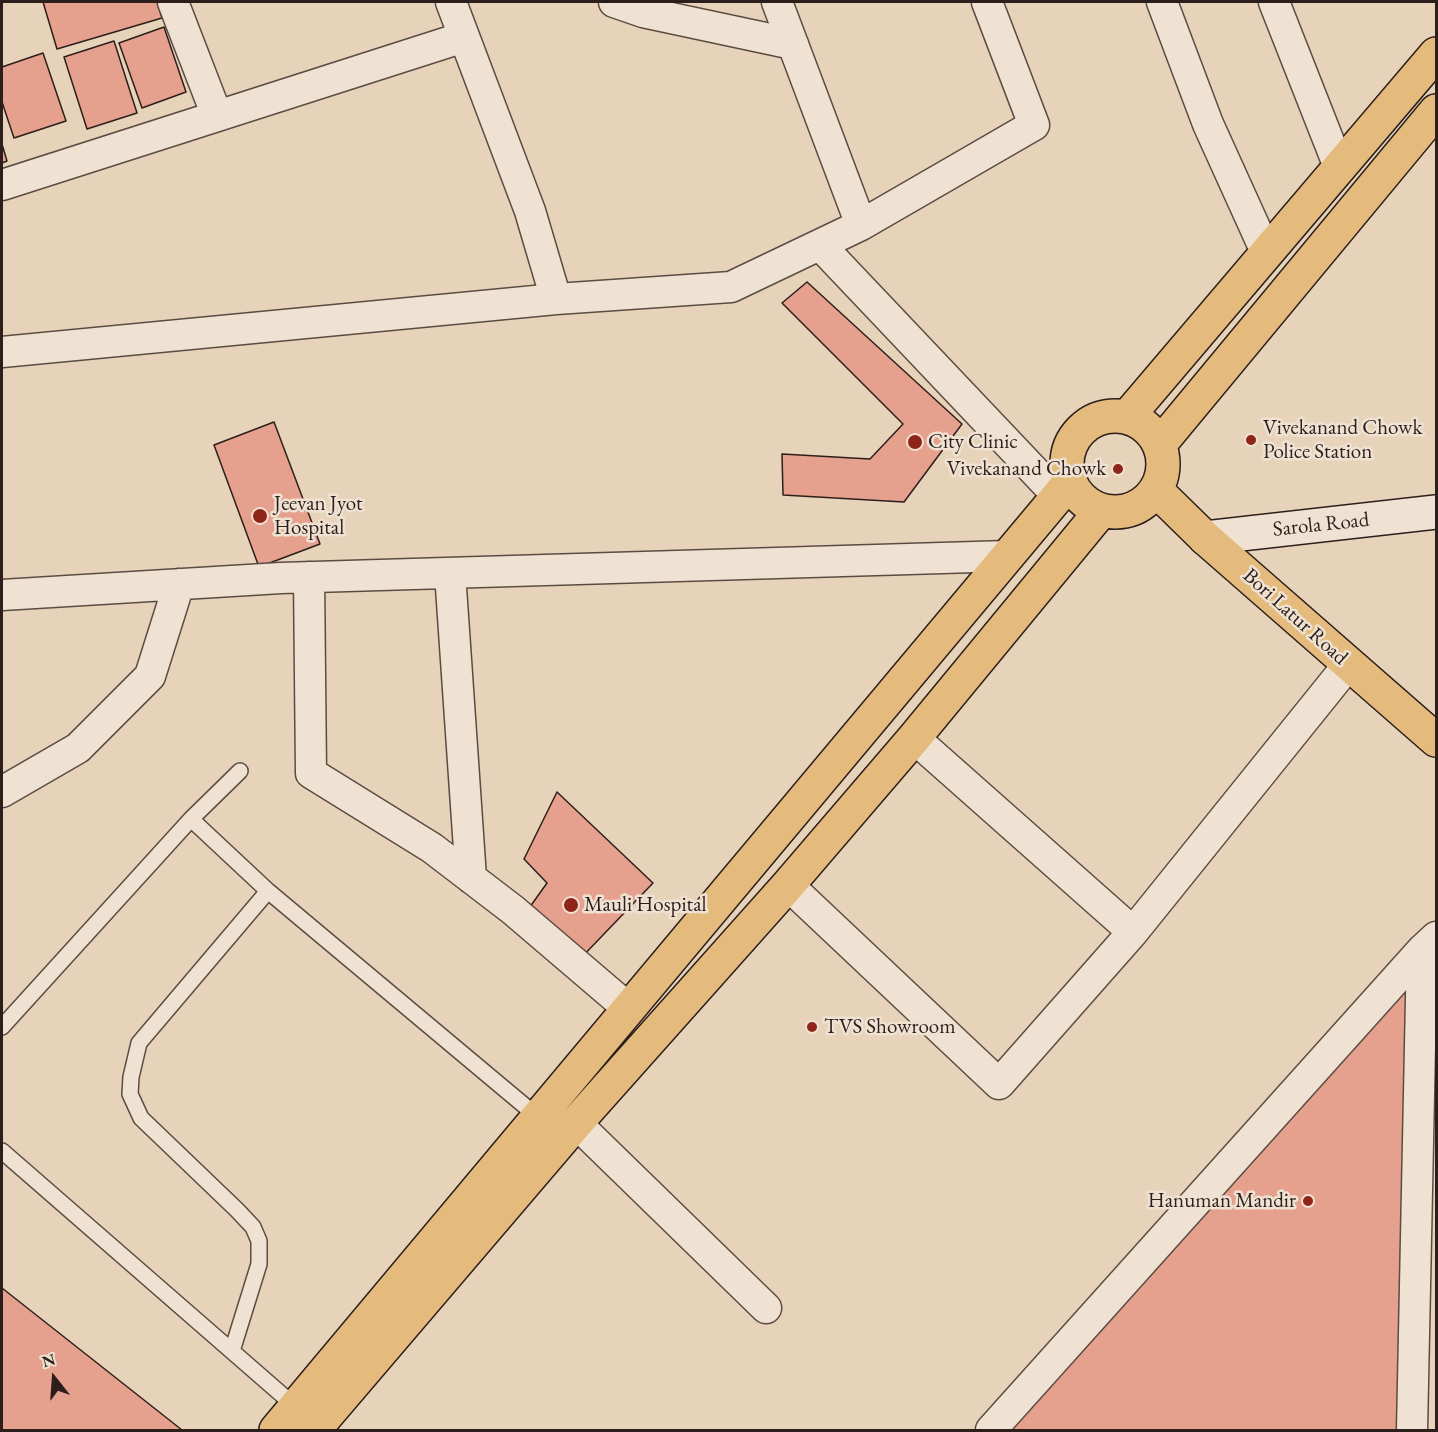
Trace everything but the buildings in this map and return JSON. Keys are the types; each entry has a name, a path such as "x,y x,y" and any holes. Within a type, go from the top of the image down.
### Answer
{"main road":[{"path":"1128,416 1437,54"},
{"path":"1160,444 1437,111"},
{"path":"295,1423 538,1117 1064,490 1066,456 1078,431 1101,417 1128,416 1149,427 1160,444 1165,469 1157,491 1142,506 1122,513 1101,511 1064,490"},
{"name":"Bori Latur Road","path":"1157,491 1205,538 1437,741"},
{"path":"295,1423 576,1123 788,885 914,738 1101,511"},
{"name":"Sarola Road","path":"1205,538 1437,512"}],"street":[{"path":"173,2 217,116"},
{"path":"451,2 530,211 556,299"},
{"path":"614,2 643,12 793,44"},
{"path":"777,2 861,225"},
{"path":"2,352 556,299 731,286 861,225 1034,124 987,2"},
{"path":"1162,2 1208,124 1266,252"},
{"path":"1274,2 1339,167"},
{"path":"2,184 464,37"},
{"path":"820,244 1064,490"},
{"path":"2,595 309,577 1008,556"},
{"path":"450,573 471,878"},
{"path":"309,577 311,773 432,848 513,910 629,1009"},
{"path":"2,792 78,748 150,676 179,584"},
{"path":"788,885 999,1084 1133,932 1348,665"},
{"path":"914,738 1133,932"},
{"path":"991,1431 1429,944"},
{"path":"1412,1431 1429,944"},
{"path":"576,1123 766,1308"}],"lane":[{"path":"2,1027 191,819 240,771"},
{"path":"191,819 268,891 538,1117"},
{"path":"232,1351 259,1264 259,1241 253,1227 237,1210 141,1118 130,1094 131,1077 140,1043 268,891"},
{"path":"2,1151 232,1351 295,1423"}],"place":[{"name":"Vivekanand Chowk Police Station","path":"1251,440"},
{"name":"City Clinic","path":"915,442"},
{"name":"Vivekanand Chowk","path":"1118,469"},
{"name":"Jeevan Jyot Hospital","path":"260,516"},
{"name":"Mauli Hospital","path":"571,905"},
{"name":"TVS Showroom","path":"812,1027"},
{"name":"Hanuman Mandir","path":"1308,1201"}]}
